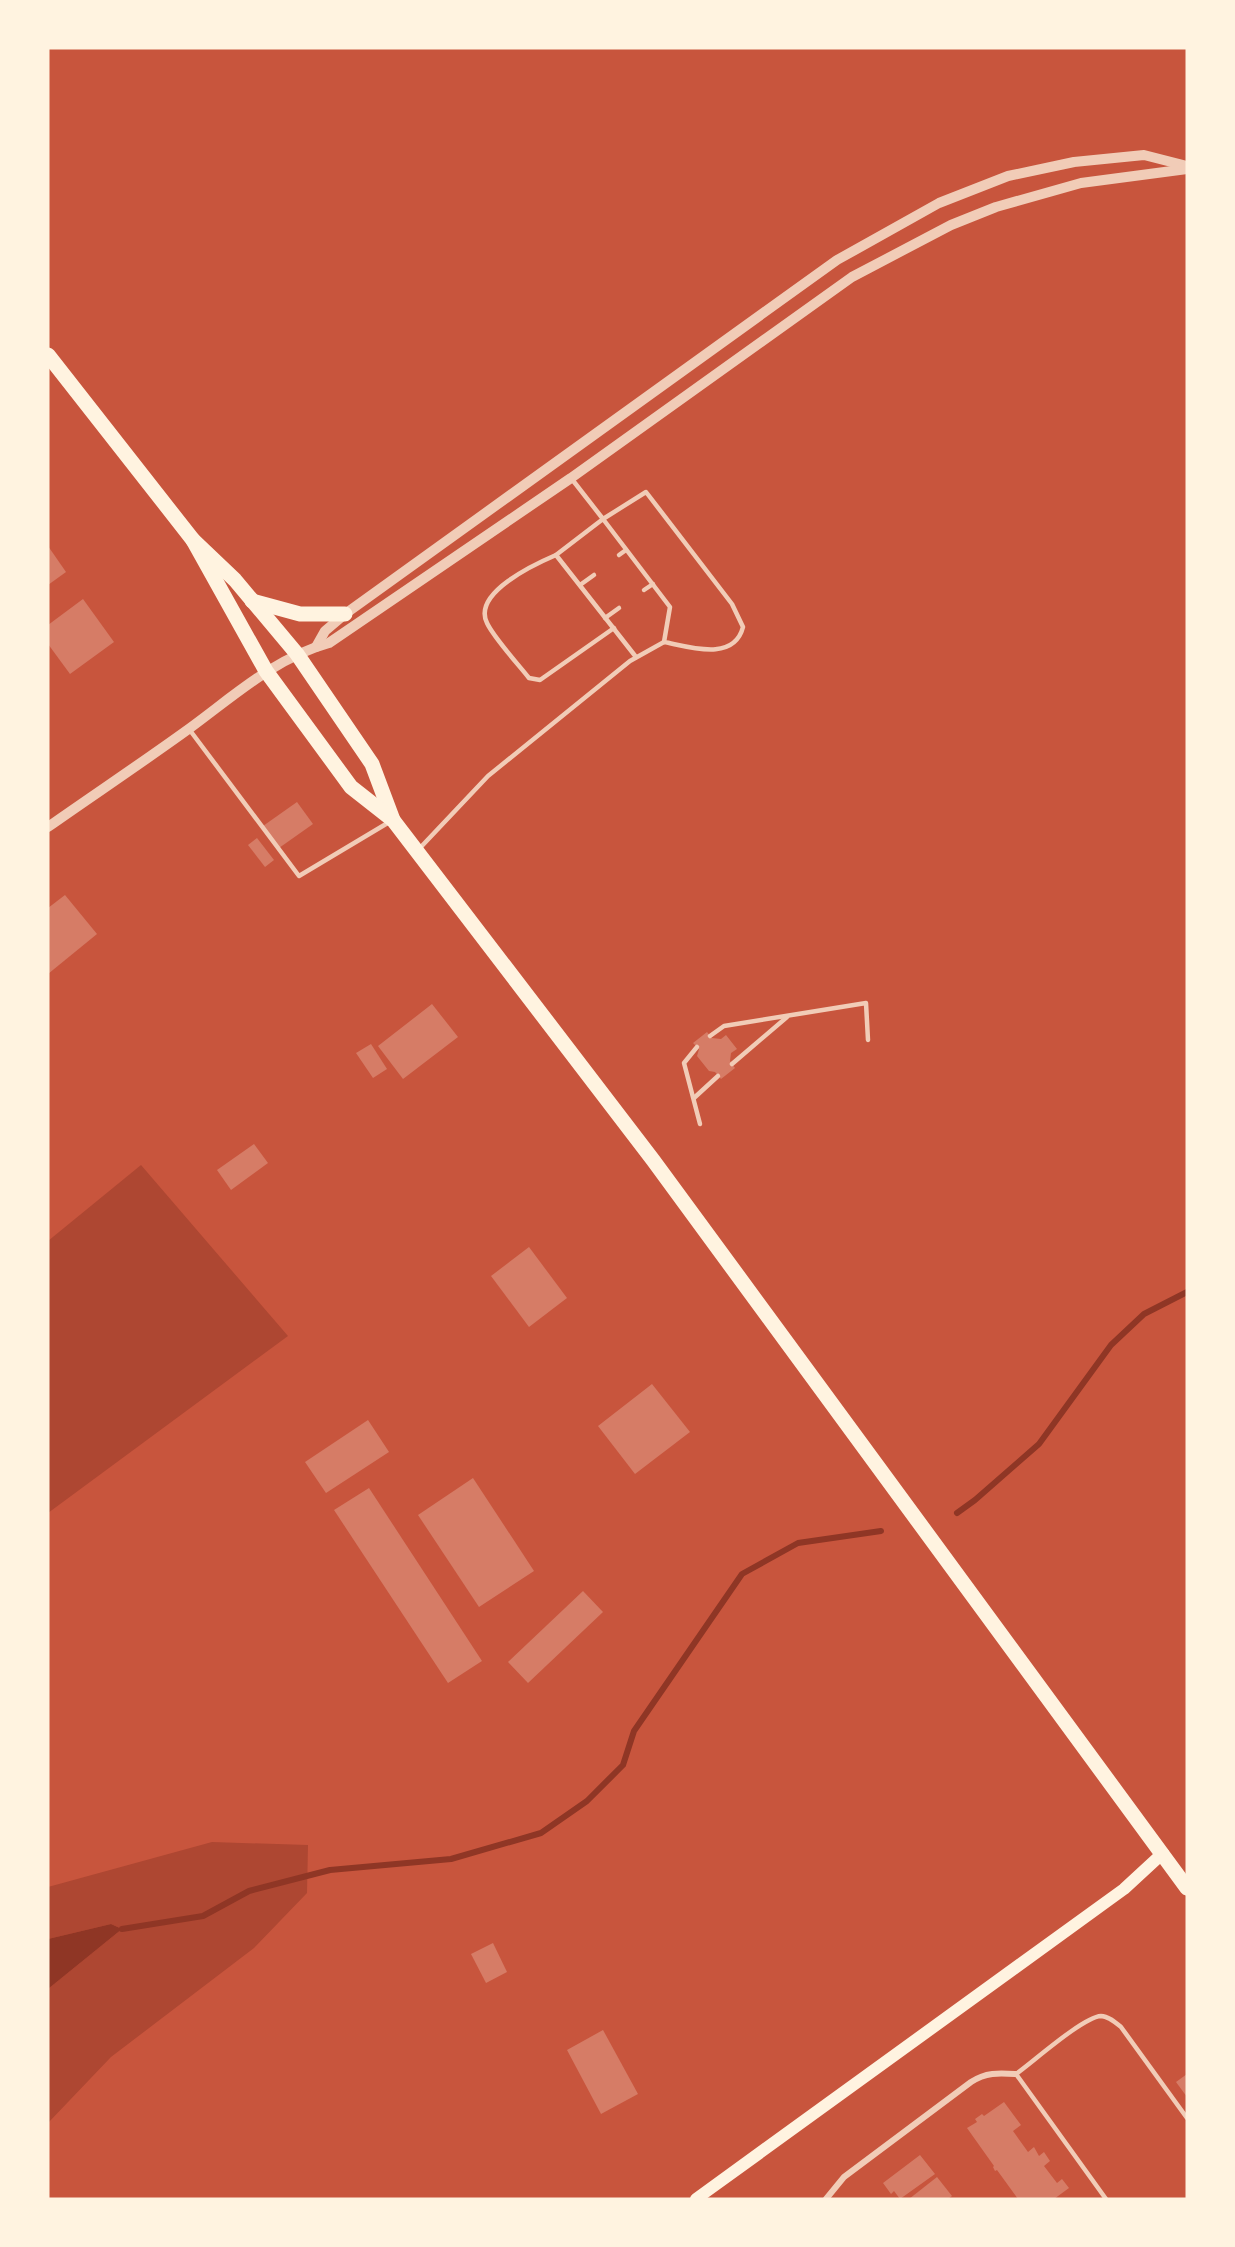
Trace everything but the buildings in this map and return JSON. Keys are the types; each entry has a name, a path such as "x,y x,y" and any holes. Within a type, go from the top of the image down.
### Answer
{"main road":[{"path":"48,355 193,540 235,580 297,654 372,764 393,820"},
{"path":"193,540 266,671 351,787 393,820 653,1160 1187,1888"},
{"path":"252,601 300,614 345,614"},
{"path":"696,2199 1124,1889 1163,1853"}],"street":[{"path":"316,647 325,631 345,614 837,260 939,203 1008,176 1074,162 1144,154 1187,168"},
{"path":"48,828 189,729 266,671 297,654 330,643 571,478 852,277 951,225 996,207 1081,183 1187,168"},
{"path":"826,2199 844,2177 980,2076 992,2073 1017,2074"}],"lane":[{"path":"571,478 670,607 664,642"},
{"path":"417,851 488,776 636,657 664,642 706,650 728,647 740,638 743,627 732,604 646,492 603,519 556,555 529,567 493,594 486,604 486,622 529,678 540,680 614,628"},
{"path":"619,555 626,550"},
{"path":"556,555 636,657"},
{"path":"580,585 594,575"},
{"path":"644,590 653,584"},
{"path":"605,618 619,608"},
{"path":"189,729 299,876 393,820"},
{"path":"710,1036 724,1026 866,1003 868,1040"},
{"path":"732,1064 789,1015"},
{"path":"697,1047 684,1063 700,1124"},
{"path":"694,1098 718,1076"},
{"path":"1106,2199 1017,2074 1087,2021 1101,2016 1121,2026 1187,2118"}],"shaded area":[{"path":"141,1165 288,1336 48,1513 48,1241"},
{"path":"212,1842 308,1845 307,1893 254,1948 111,2057 48,2123 48,1989 122,1929 111,1924 48,1939 48,1887"},
{"path":"111,1924 122,1929 48,1989 48,1939"}],"waterway":[{"path":"957,1513 1039,1444 1111,1345 1144,1314 1187,1292"},
{"path":"122,1929 203,1916 249,1891 330,1870 451,1859 541,1833 587,1801 623,1765 634,1731 742,1574 798,1543 881,1531"}]}
